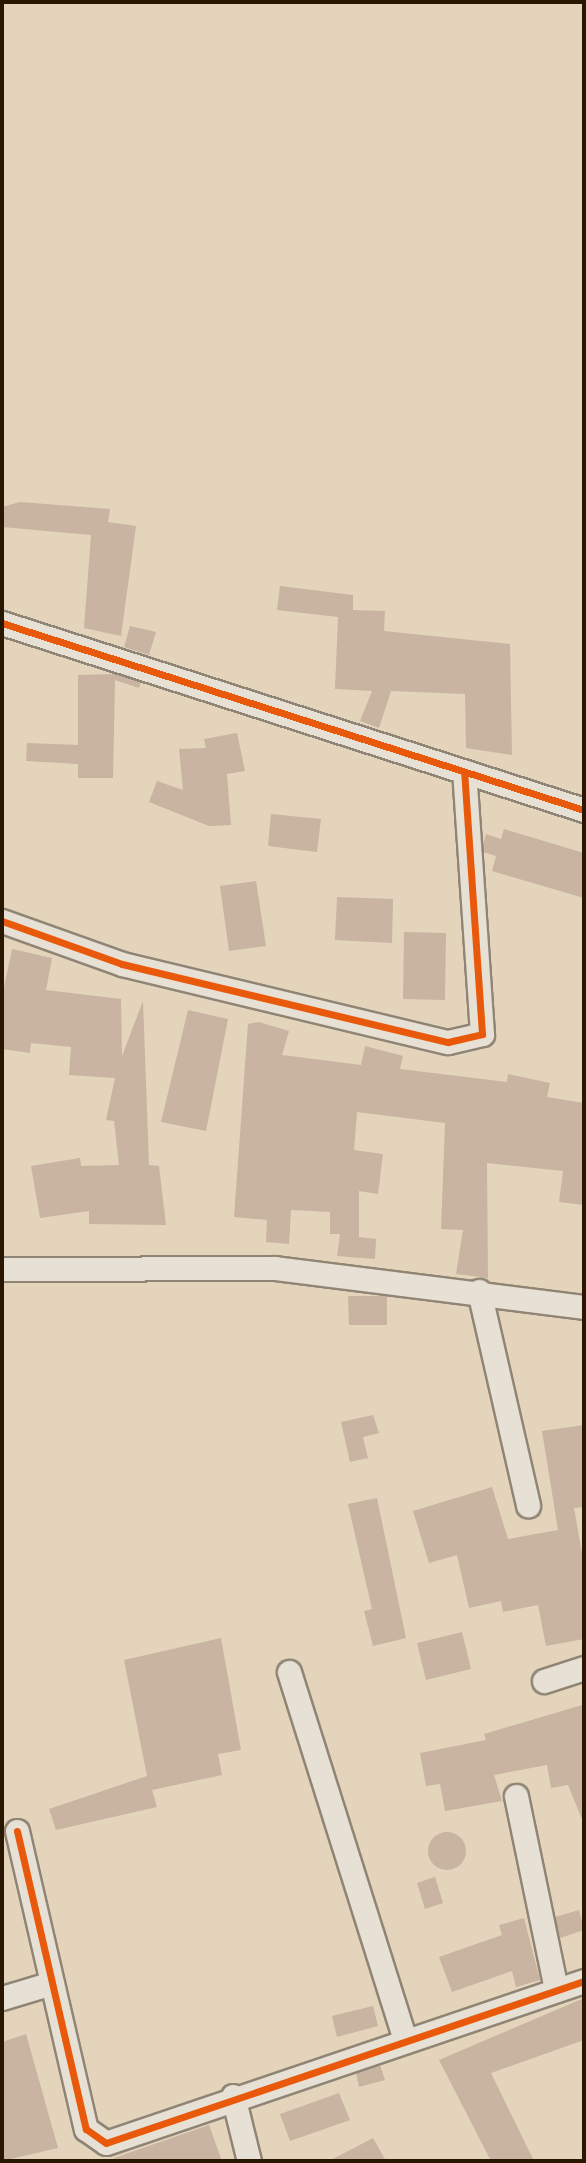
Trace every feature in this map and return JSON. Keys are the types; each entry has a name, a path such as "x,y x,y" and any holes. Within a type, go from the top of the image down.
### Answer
{"street":[{"path":"2,623 584,810"},
{"path":"2,921 122,964 448,1042 482,1034 464,773"},
{"path":"2,1266 275,1268 584,1307"},
{"path":"479,1292 528,1506"},
{"path":"544,1681 584,1668"},
{"path":"289,1672 405,2040"},
{"path":"516,1796 556,1990"},
{"path":"17,1831 86,2129 106,2143 233,2096 584,1980"},
{"path":"2,1998 52,1983"},
{"path":"233,2096 249,2161"}],"building":[{"path":"20,502 110,509 108,522 136,526 121,636 84,628 91,535 2,527 2,507"},
{"path":"280,586 353,595 353,610 385,611 384,631 510,644 512,755 466,748 465,694 391,691 379,728 360,721 372,691 335,689 338,617 277,610"},
{"path":"130,626 156,632 149,655 124,647"},
{"path":"116,674 141,682 139,688 115,680 113,778 78,778 78,764 26,761 27,743 78,745 78,675"},
{"path":"237,733 245,771 227,774 231,825 209,826 149,802 157,781 183,790 179,749 206,748 204,739"},
{"path":"271,814 321,819 317,852 268,846"},
{"path":"504,829 584,853 584,898 492,871 496,856 483,852 483,844 486,834 501,839"},
{"path":"256,881 266,946 229,951 220,886"},
{"path":"337,897 393,899 392,943 335,940"},
{"path":"404,932 446,933 445,1000 403,999"},
{"path":"12,949 52,958 46,990 121,999 122,1056 143,1001 149,1165 159,1166 166,1225 89,1224 89,1211 40,1218 31,1166 80,1158 81,1166 119,1165 114,1121 106,1120 115,1078 69,1075 71,1047 31,1043 30,1053 2,1049 2,997"},
{"path":"188,1010 228,1019 206,1131 161,1122"},
{"path":"259,1022 289,1031 282,1055 361,1065 365,1046 403,1056 400,1069 507,1082 508,1074 550,1083 547,1097 584,1103 584,1205 559,1202 563,1171 487,1163 488,1278 456,1274 463,1230 441,1229 445,1123 357,1112 354,1150 383,1154 378,1194 359,1191 359,1237 376,1239 375,1259 337,1256 340,1234 330,1234 330,1212 291,1210 289,1244 266,1242 267,1220 234,1217 248,1024"},
{"path":"348,1296 387,1296 387,1325 349,1325"},
{"path":"373,1415 379,1433 363,1437 368,1458 350,1462 341,1422"},
{"path":"584,1425 584,1507 574,1508 584,1565 584,1639 546,1646 538,1605 503,1612 501,1601 469,1608 457,1555 429,1563 413,1511 492,1487 508,1539 558,1530 542,1431"},
{"path":"377,1498 406,1638 373,1646 364,1611 372,1609 348,1504"},
{"path":"462,1632 471,1669 426,1680 417,1643"},
{"path":"221,1638 241,1750 218,1754 222,1775 152,1790 157,1807 56,1830 49,1809 147,1776 124,1660"},
{"path":"582,1705 584,1824 568,1785 551,1788 547,1765 494,1775 502,1801 445,1811 440,1784 426,1786 420,1753 486,1740 484,1734"},
{"path":"447,1832 460,1838 466,1851 460,1864 447,1870 434,1864 428,1851 434,1838"},
{"path":"435,1877 443,1903 425,1909 417,1883"},
{"path":"579,1910 584,1930 560,1938 555,1917"},
{"path":"524,1918 540,1980 516,1987 512,1971 452,1992 439,1957 502,1935 499,1925"},
{"path":"584,1998 584,2040 491,2073 534,2161 491,2161 439,2060"},
{"path":"373,2006 378,2026 337,2037 332,2016"},
{"path":"26,2034 58,2148 2,2161 2,2042"},
{"path":"380,2065 385,2080 359,2087 356,2073"},
{"path":"339,2093 350,2120 290,2141 280,2114"},
{"path":"209,2125 222,2161 115,2161 114,2158"},
{"path":"373,2138 386,2161 329,2161"}],"cycle path":[{"path":"2,623 584,810"},
{"path":"2,921 122,964 448,1042 482,1034 464,773"},
{"path":"17,1831 86,2129 106,2143 584,1981"}]}
